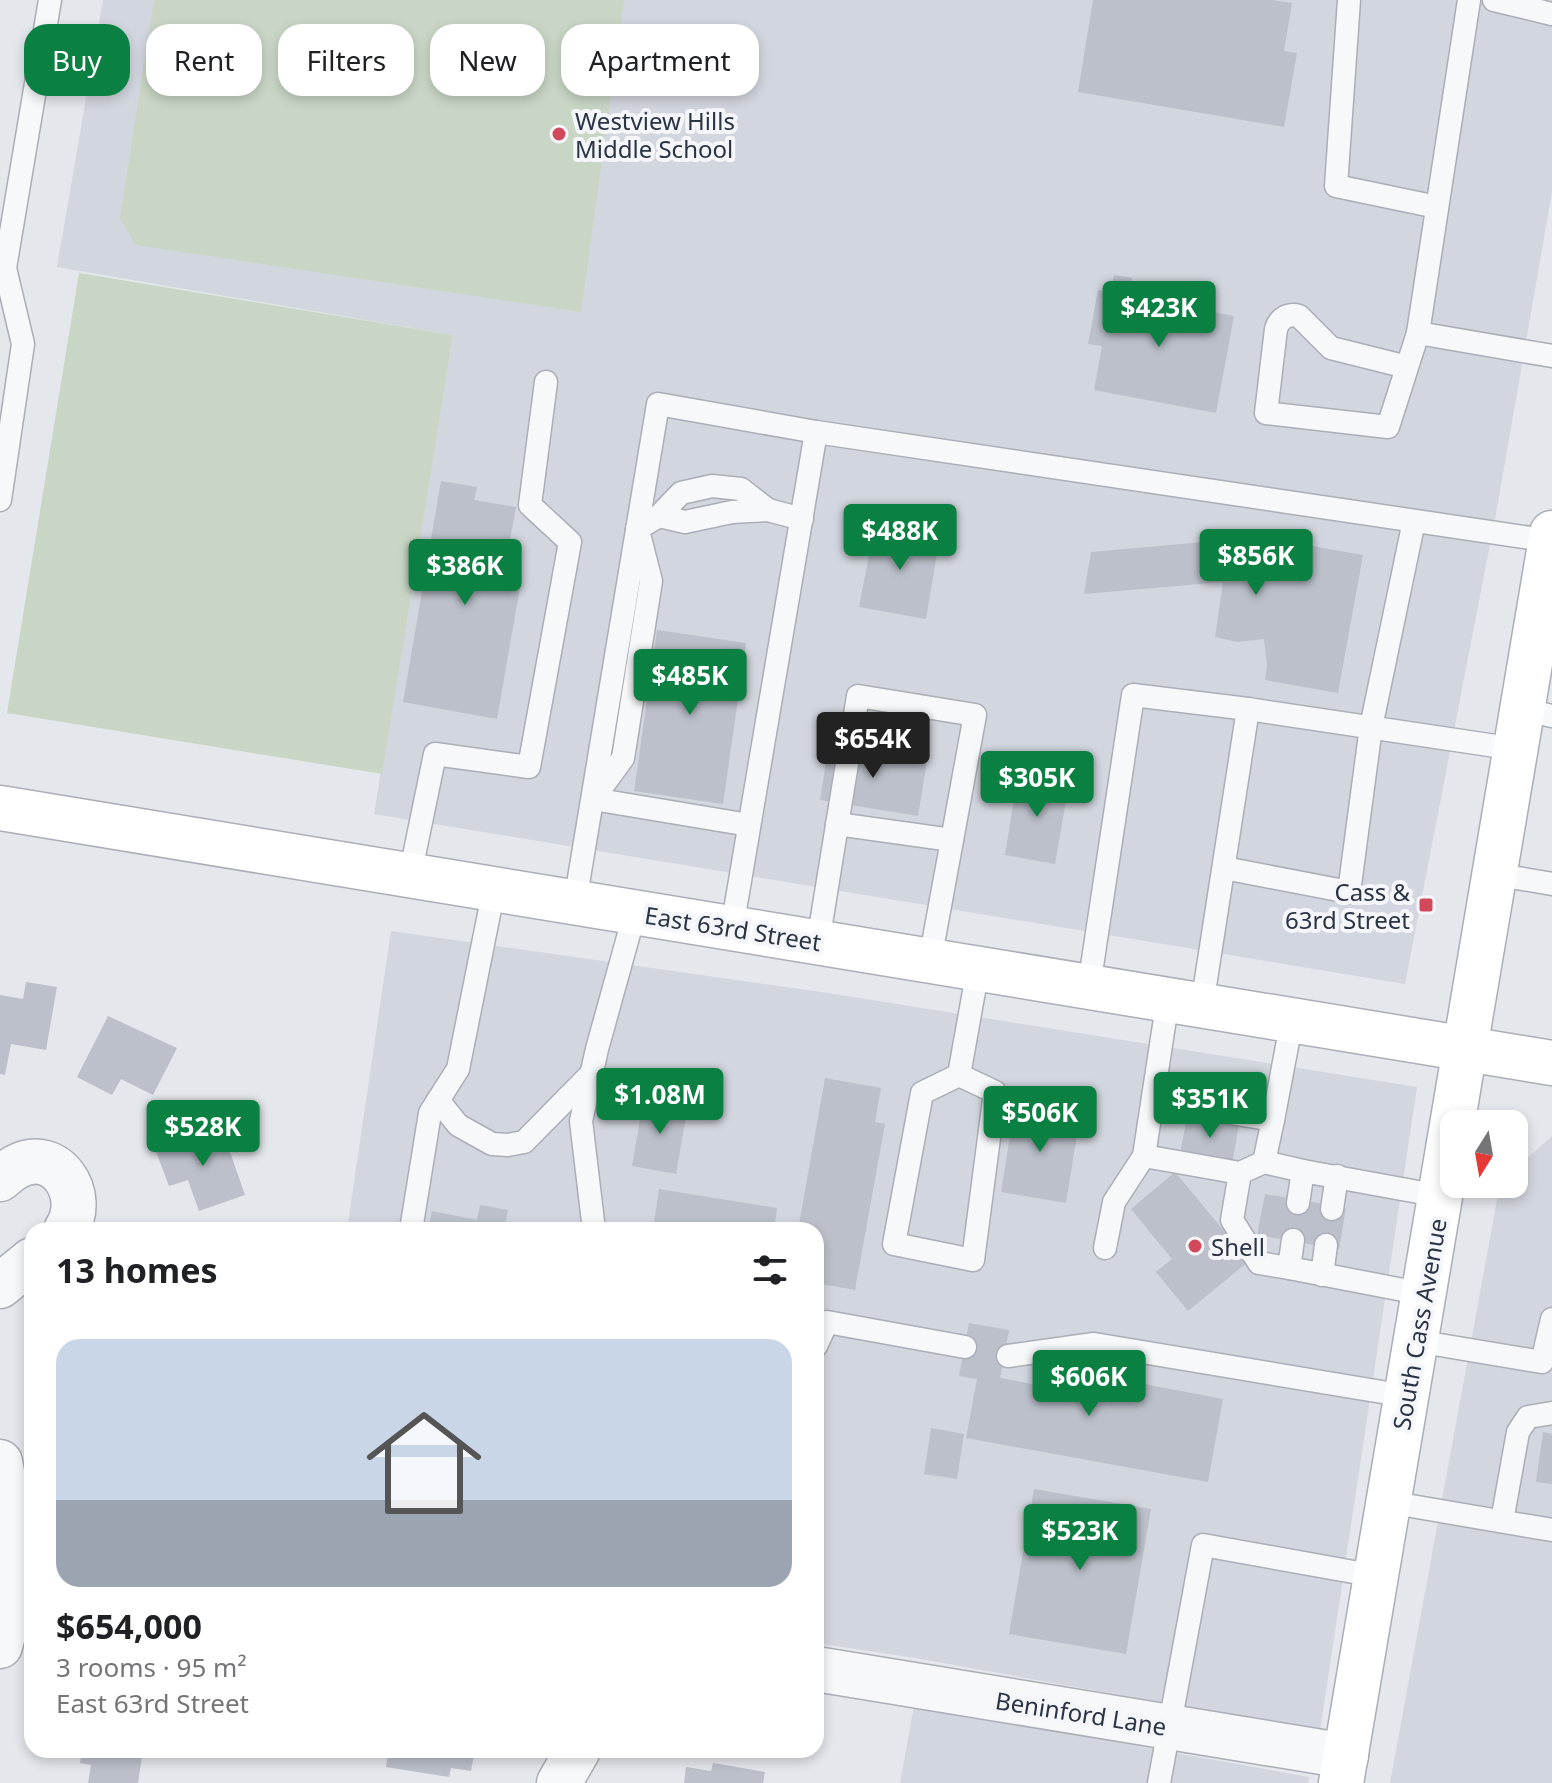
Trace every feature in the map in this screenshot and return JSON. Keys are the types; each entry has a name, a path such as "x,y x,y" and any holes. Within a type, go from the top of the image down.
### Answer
{"main road":[{"name":"South Cass Avenue","path":"1455,1110 1494,874 1530,725 1544,628 1551,537"},
{"name":"East 63rd Street","path":"0,808 1552,1063"},
{"name":"South Cass Avenue","path":"1344,1770 1440,1196"}],"street":[{"path":"0,1179 16,1166 29,1163 55,1168 73,1189 76,1202 71,1222"},
{"path":"0,1286 24,1266"},
{"path":"0,1462 8,1500 11,1550 0,1646"},
{"name":"Beninford Lane","path":"824,1670 1169,1727 1344,1770"},
{"path":"559,1783 573,1758"}],"lane":[{"path":"0,500 23,344 5,268 50,0"},
{"path":"1349,0 1336,186 1437,207"},
{"path":"1407,367 1339,352 1326,344 1299,316 1289,315 1280,321 1276,329 1266,413 1388,427 1418,333 1469,0"},
{"path":"1494,0 1552,14"},
{"path":"1418,333 1552,356"},
{"path":"410,875 435,754 529,767 570,542 530,505 546,382"},
{"path":"575,902 658,404 816,432 1414,521 1551,537"},
{"path":"732,928 816,432"},
{"path":"637,529 659,516 685,522 732,512 768,510 802,519"},
{"path":"1224,868 1349,892 1371,727 1414,521"},
{"path":"1089,986 1133,695 1371,727 1530,725"},
{"path":"818,942 858,696 975,715 930,960"},
{"path":"1105,1248 1114,1202 1144,1156 1153,1100 1224,868 1248,709"},
{"path":"593,799 749,825"},
{"path":"837,824 952,840"},
{"path":"1494,874 1552,884"},
{"path":"412,1222 430,1113 458,1069 494,889"},
{"path":"593,1222 581,1121 635,912"},
{"path":"959,1075 978,969"},
{"path":"1264,1162 1292,1020"},
{"path":"438,1100 458,1125 492,1144 508,1145 524,1142 592,1073"},
{"path":"959,1075 995,1092 973,1260 894,1244 922,1093 959,1075"},
{"path":"1153,1100 1273,1120"},
{"path":"1144,1156 1240,1173 1264,1162 1440,1196"},
{"path":"1298,1203 1303,1171"},
{"path":"1240,1173 1232,1220 1259,1263 1424,1294"},
{"path":"1332,1209 1337,1176"},
{"path":"1289,1268 1293,1240"},
{"path":"1322,1275 1326,1245"},
{"path":"1416,1341 1547,1366 1552,1319"},
{"path":"824,1329 827,1322 965,1347"},
{"path":"1008,1356 1094,1344 1406,1396"},
{"path":"1502,1521 1518,1432 1528,1417 1552,1413"},
{"path":"1388,1502 1552,1530"},
{"path":"1159,1783 1203,1545 1376,1576"}],"shaded area":[{"path":"103,0 1552,0 1552,192 1497,508 1405,984 374,814 453,335 57,267 86,96 130,96 130,24 99,24"},
{"path":"391,931 828,993 1417,1087 1320,1731 824,1644 824,1222 348,1222"},
{"path":"1552,1136 1552,1783 1390,1783 1497,1198 1528,1198 1528,1157"},
{"path":"914,1706 1309,1777 1308,1783 900,1783"}],"green space":[{"path":"154,0 624,0 621,24 561,24 561,96 611,96 581,312 136,245 120,218 146,51 146,96 262,96 262,24 150,24"},
{"path":"79,273 453,335 382,774 7,713"}],"building":[{"path":"1093,0 1272,0 1292,3 1284,51 1297,53 1284,127 1078,92"},
{"path":"1114,275 1132,278 1128,296 1234,316 1216,413 1094,390 1102,346 1088,344 1098,290 1111,293"},
{"path":"441,481 477,487 474,500 516,507 504,572 522,576 497,719 403,702"},
{"path":"875,524 940,536 926,619 859,607"},
{"path":"1260,537 1363,555 1338,693 1265,680 1264,639 1237,642 1215,637 1223,582 1084,594 1091,552"},
{"path":"657,630 746,643 723,804 634,791"},
{"path":"829,744 927,761 918,816 820,800"},
{"path":"1018,774 1069,783 1055,864 1005,855"},
{"path":"26,982 57,987 46,1050 11,1044 5,1075 0,1074 0,995 23,999"},
{"path":"108,1016 177,1048 153,1095 121,1079 112,1095 77,1077"},
{"path":"825,1078 881,1088 875,1122 885,1124 855,1290 824,1284 824,1222 799,1222"},
{"path":"644,1097 688,1105 676,1174 632,1166"},
{"path":"1015,1105 1080,1116 1066,1203 1001,1192"},
{"path":"1187,1116 1239,1125 1232,1164 1180,1155"},
{"path":"221,1126 245,1195 199,1211 188,1180 169,1186 155,1149"},
{"path":"1175,1172 1249,1261 1188,1311 1156,1272 1172,1259 1131,1209"},
{"path":"659,1189 777,1208 775,1222 654,1222"},
{"path":"1265,1194 1346,1208 1339,1249 1257,1235"},
{"path":"480,1205 508,1210 506,1222 430,1222 432,1211 477,1220"},
{"path":"969,1323 1009,1330 1000,1378 1135,1403 1139,1383 1223,1399 1208,1482 966,1438 977,1379 959,1376"},
{"path":"931,1428 964,1434 957,1479 924,1474"},
{"path":"1543,1432 1552,1434 1552,1484 1536,1482"},
{"path":"1034,1489 1151,1509 1126,1654 1009,1634"},
{"path":"81,1758 142,1758 138,1783 88,1783 91,1765 80,1763"},
{"path":"388,1758 473,1758 471,1771 451,1768 449,1777 386,1767"},
{"path":"713,1763 765,1772 763,1783 684,1783 686,1767 711,1771"}],"place":[{"name":"Westview Hills Middle School","path":"559,134"},
{"name":"Cass & 63rd Street","path":"1426,905"},
{"name":"Shell","path":"1195,1246"}]}
